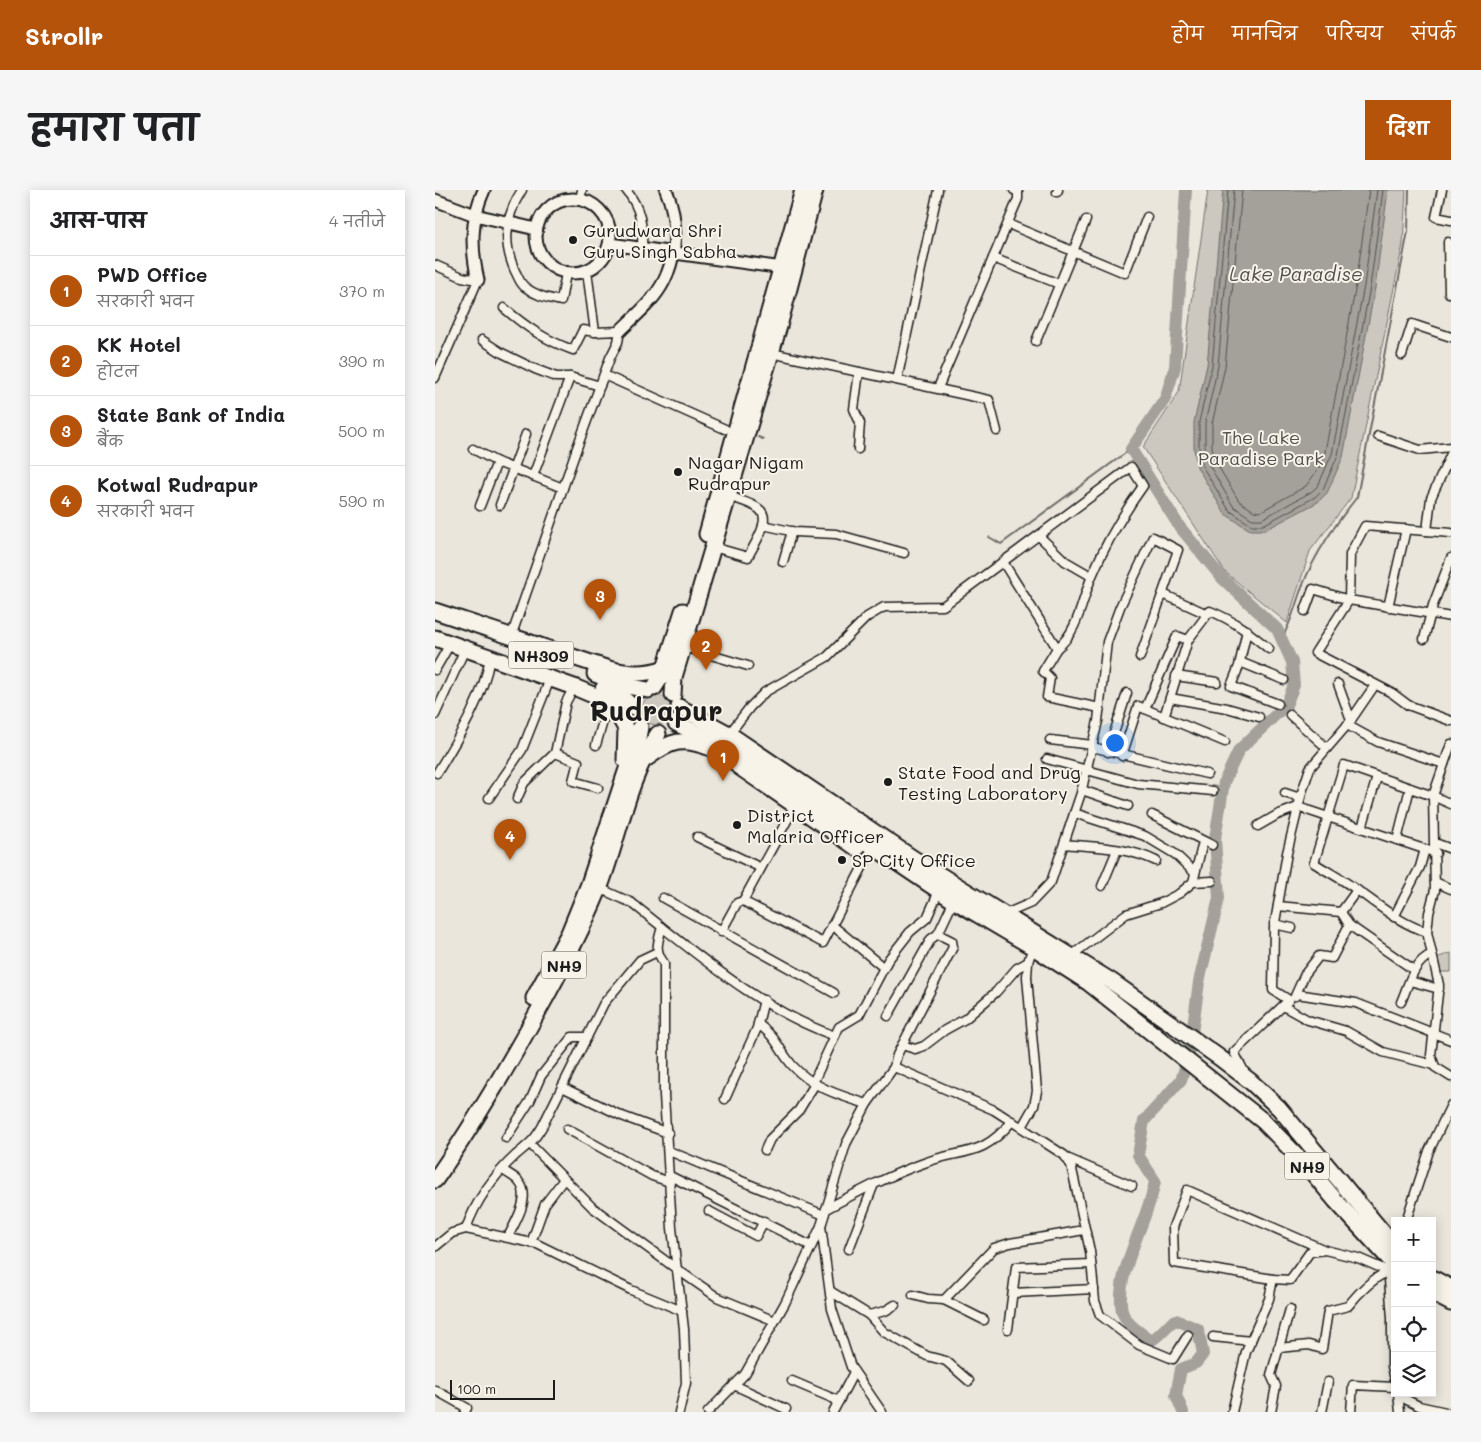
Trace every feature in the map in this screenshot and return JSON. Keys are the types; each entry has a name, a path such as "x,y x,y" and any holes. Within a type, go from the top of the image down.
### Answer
{"highway":[{"path":"788,269 803,190"},
{"path":"681,705 675,677 684,647 692,598 724,494 788,269 815,190"},
{"path":"633,707 639,695 651,689 665,668 713,547 724,494 771,353 773,324"},
{"path":"435,611 510,640"},
{"name":"NH309","path":"435,618 510,640 583,675 620,696 633,707"},
{"name":"NH309","path":"435,630 583,675 627,686 651,689"},
{"path":"435,638 550,679 583,675 653,672 665,668"},
{"path":"639,727 648,733 658,734 676,724 683,694 684,647"},
{"path":"583,675 612,703 626,729 625,772"},
{"name":"NH9","path":"651,689 667,690 681,705 729,734 914,859 1003,915 1263,1121 1290,1147 1391,1260"},
{"name":"NH9","path":"594,886 625,772 637,743 639,727 634,716 633,707"},
{"name":"NH9","path":"676,724 725,746 798,801 937,895 952,904 1071,956 1220,1058 1250,1081 1279,1108 1391,1260"},
{"name":"NH9","path":"436,1175 465,1119 518,1037 537,1002 569,933 594,886 643,760 658,734"},
{"path":"643,760 663,746 675,741 693,741 714,750 798,801"},
{"path":"1436,1280 1451,1288"},
{"path":"1436,1295 1451,1303"}],"street":[{"path":"435,378 478,280 472,234 475,215 484,190"},
{"path":"522,190 513,204 507,223 506,239 510,260 523,286 538,296 561,301 566,273"},
{"path":"626,190 635,201 641,217 641,249"},
{"path":"510,640 603,375 618,342 620,330 654,296 664,281 673,254 675,227 672,203 666,190"},
{"path":"897,380 938,190"},
{"path":"938,388 1018,198 1018,192 1014,190"},
{"path":"1442,190 1436,217 1451,220"},
{"path":"581,195 601,211 607,221 611,232 610,244 605,256 597,266 587,271 566,273 548,265 540,254 536,242 536,229 540,218 552,206 581,195"},
{"path":"435,200 475,215 536,229"},
{"path":"1008,224 1125,273 1147,217"},
{"path":"1035,341 1085,220"},
{"path":"1449,242 1449,293 1451,293"},
{"path":"610,244 788,269"},
{"path":"993,258 1059,284"},
{"path":"435,265 462,277 478,280"},
{"path":"587,271 595,332"},
{"path":"505,308 527,328 551,342 573,350 583,330 595,332 620,330"},
{"path":"1402,355 1412,324 1451,337"},
{"path":"483,340 502,353 535,369 556,377 570,378 600,386"},
{"path":"771,353 989,400 997,431"},
{"path":"858,449 860,423 854,409 859,372"},
{"path":"603,375 725,429"},
{"path":"533,476 570,378"},
{"path":"501,505 525,434"},
{"path":"1378,436 1420,450 1451,447"},
{"path":"473,449 497,462 563,488"},
{"path":"1427,531 1431,498 1451,454"},
{"path":"480,506 497,462"},
{"path":"729,734 750,707 765,692 827,658 867,617 884,607 943,606 1131,467 1143,486 1121,517 1091,576 1083,603 1065,642 1057,648 1043,671 1050,678 1047,697 1100,708"},
{"path":"713,547 748,557 763,525 764,515 759,509 724,494"},
{"path":"763,525 793,531 836,534 904,553"},
{"path":"1451,534 1365,526 1349,554 1349,600 1315,653 1408,705 1451,721"},
{"path":"1388,607 1406,529"},
{"path":"783,562 793,531"},
{"path":"1039,536 1065,561 1091,576"},
{"path":"1003,915 1031,903 1051,882 1081,790 1092,746 1100,708 1107,642 1120,607 1153,538 1178,550 1140,657"},
{"path":"1423,639 1430,614 1451,558"},
{"path":"1003,562 1057,648"},
{"path":"1305,611 1313,588 1349,600 1451,617"},
{"path":"1163,594 1207,614"},
{"path":"1164,717 1188,640 1210,611 1228,618 1247,630 1269,649"},
{"path":"1247,630 1240,662 1231,686 1278,704"},
{"path":"1145,709 1177,636 1188,640"},
{"path":"435,670 451,644"},
{"path":"684,647 748,666"},
{"path":"435,715 465,649"},
{"path":"437,773 455,743 486,679 490,658"},
{"path":"1240,662 1284,680"},
{"path":"517,799 524,783 555,753 566,702 583,675"},
{"path":"1176,676 1217,682"},
{"path":"489,798 521,750 550,679"},
{"path":"1337,684 1349,723 1378,742 1444,764"},
{"path":"1289,1000 1273,990 1274,924 1300,798 1310,768 1349,723 1375,685"},
{"path":"1108,752 1127,693"},
{"path":"1170,698 1227,708 1259,717"},
{"path":"596,745 604,718 612,703"},
{"path":"1122,756 1138,706 1225,742"},
{"path":"1290,716 1327,748"},
{"path":"1050,740 1092,746 1122,756 1207,774"},
{"path":"1434,1065 1431,1055 1439,989 1427,932 1435,882 1436,852 1433,796 1451,747"},
{"path":"555,753 578,762 573,781 598,788"},
{"path":"1047,759 1138,784 1213,791"},
{"path":"1427,932 1408,926 1357,890 1314,863 1344,765 1451,804"},
{"path":"1362,828 1377,777"},
{"path":"1397,840 1410,788"},
{"path":"1081,790 1128,806"},
{"path":"1285,793 1300,798"},
{"path":"721,932 737,903 743,901 798,801"},
{"path":"1258,826 1277,815 1298,807 1436,852"},
{"path":"1074,813 1145,836 1175,854 1195,873"},
{"path":"1152,815 1212,845"},
{"path":"697,838 761,868"},
{"path":"1193,882 1203,842"},
{"path":"1435,843 1451,849"},
{"path":"1064,844 1117,850 1144,855 1156,861"},
{"path":"1394,917 1420,866 1425,849"},
{"path":"1102,886 1117,850"},
{"path":"743,901 823,943 871,851"},
{"path":"1071,956 1126,914 1161,904 1180,893 1193,882 1212,881"},
{"path":"1435,882 1451,889"},
{"path":"594,886 632,904 724,976 806,1026 835,1036"},
{"path":"1341,912 1357,890"},
{"path":"765,1150 770,1139 799,1110 814,1083 839,1027 859,1014 884,968 910,932 927,918 937,895"},
{"path":"663,898 721,932 834,993"},
{"path":"888,1016 931,939 938,934 952,904"},
{"path":"1278,906 1341,912"},
{"path":"1341,912 1349,925 1414,970"},
{"path":"1274,924 1292,928"},
{"path":"832,925 884,968"},
{"path":"1250,1081 1234,1052 1297,994 1305,974 1319,956 1332,958 1349,925"},
{"path":"662,927 657,952 664,963 664,1095 668,1133 672,1228 682,1311 686,1383 679,1412"},
{"path":"708,1412 745,1374 775,1321 821,1226 846,1144 867,1104 894,1067 902,1045 953,947 952,941 938,934"},
{"path":"1022,1127 1034,1106 1037,1092 1027,977 1028,962 1036,942"},
{"path":"466,1229 472,1210 503,1170 516,1156 531,1145 604,1003 640,960 657,952"},
{"path":"1401,1002 1414,970 1423,958 1432,954"},
{"path":"902,1045 915,1049 924,1046 945,1030 965,1019 996,992 1017,968 1028,962"},
{"path":"1410,981 1439,989"},
{"path":"1297,994 1356,1003 1451,1040"},
{"path":"725,1099 758,1024 763,1000"},
{"path":"1283,1006 1308,1020 1345,1031 1383,1052 1434,1065 1451,1077"},
{"path":"758,1024 772,1034 793,1066 814,1083 843,1097 867,1104"},
{"path":"506,1138 530,1101 541,1076 572,1037 587,1037"},
{"path":"894,1067 994,1110 1012,1120 1067,1159 1132,1186"},
{"path":"562,1087 622,1116 668,1133"},
{"path":"1407,1217 1429,1152 1451,1105"},
{"path":"825,1212 874,1184 926,1162 977,1150 1000,1136 1012,1120"},
{"path":"567,1129 652,1176 670,1179 764,1221 811,1246"},
{"path":"531,1145 592,1207 678,1270 717,1297 775,1321"},
{"path":"669,1151 825,1212"},
{"path":"1067,1159 1071,1165 1085,1230 1100,1315 1139,1345 1173,1359 1187,1335"},
{"path":"503,1170 519,1181 525,1192 508,1237"},
{"path":"531,1243 545,1204 564,1179"},
{"path":"849,1249 874,1184"},
{"path":"1325,1250 1310,1252 1290,1280 1273,1280 1174,1263 1173,1227 1187,1190 1325,1250 1358,1258 1391,1260"},
{"path":"709,1211 756,1236 764,1221"},
{"path":"821,1226 832,1309 854,1372 882,1412"},
{"path":"435,1247 452,1233 466,1229 508,1237 531,1243 682,1311"},
{"path":"944,1300 994,1248 1010,1243 1085,1230"},
{"path":"1278,1348 1309,1345 1322,1350 1328,1310 1348,1306 1359,1292 1391,1260"},
{"path":"1391,1262 1392,1352"},
{"path":"1008,1329 1016,1267 1091,1264"},
{"path":"1232,1412 1251,1341 1269,1299 1273,1280"},
{"path":"1013,1294 1094,1289"},
{"path":"830,1291 869,1315 885,1332 918,1352 946,1361 969,1380"},
{"path":"913,1295 928,1299 944,1300 984,1320"},
{"path":"869,1315 885,1311 895,1305"},
{"path":"1271,1412 1276,1386 1271,1375 1290,1309"},
{"path":"1213,1337 1251,1341"},
{"path":"833,1412 854,1372"},
{"path":"792,1381 839,1401"},
{"path":"1322,1412 1327,1382"},
{"path":"734,1385 785,1409"},
{"path":"1351,1412 1353,1385 1391,1387"},
{"path":"435,1390 467,1408 465,1412"},
{"path":"1399,1397 1401,1412"},
{"path":"1403,1397 1419,1406 1445,1412"}],"green space":[{"name":"Lake Paradise","path":"1208,190 1406,190 1403,244 1351,498 1310,551 1287,623 1225,572 1143,447 1179,392"},
{"path":"656,695 667,699 671,710 667,721 656,725 645,721 641,710 645,699"},
{"path":"1451,953 1451,972 1441,972 1436,958"}],"water":[{"name":"Lake Paradise","path":"1223,190 1388,190 1375,288 1343,457 1327,493 1318,502 1265,530 1250,530 1225,514 1197,467 1194,449 1194,422 1207,365"}],"waterway":[{"path":"1183,1412 1176,1395 1181,1369 1196,1363 1203,1354 1198,1329 1176,1320 1152,1340 1130,1324 1122,1311 1121,1296 1127,1263 1152,1196 1155,1181 1138,1155 1144,1121 1181,1080 1189,1055 1199,982 1219,898 1215,839 1224,782 1239,750 1286,705 1294,685 1292,662 1277,629 1222,578 1179,526 1131,449 1165,399 1175,367 1186,190"},
{"path":"1282,638 1302,587 1319,551 1357,497 1408,231 1409,190"},
{"path":"758,437 763,439"},
{"path":"989,537 1001,544 1131,449"}],"place":[{"name":"Gurudwara Shri Guru Singh Sabha","path":"573,240"},
{"name":"Nagar Nigam Rudrapur","path":"678,472"},
{"name":"State Bank of India","path":"600,620"},
{"name":"KK Hotel","path":"706,670"},
{"name":"PWD Office","path":"723,781"},
{"name":"State Food and Drug Testing Laboratory","path":"888,782"},
{"name":"District Malaria Officer","path":"737,825"},
{"name":"Kotwal Rudrapur","path":"510,860"},
{"name":"SP City Office","path":"842,860"}],"district":[{"name":"Rudrapur","path":"656,710"}],"park label":[{"name":"The Lake Paradise Park","path":"1261,447"}]}
